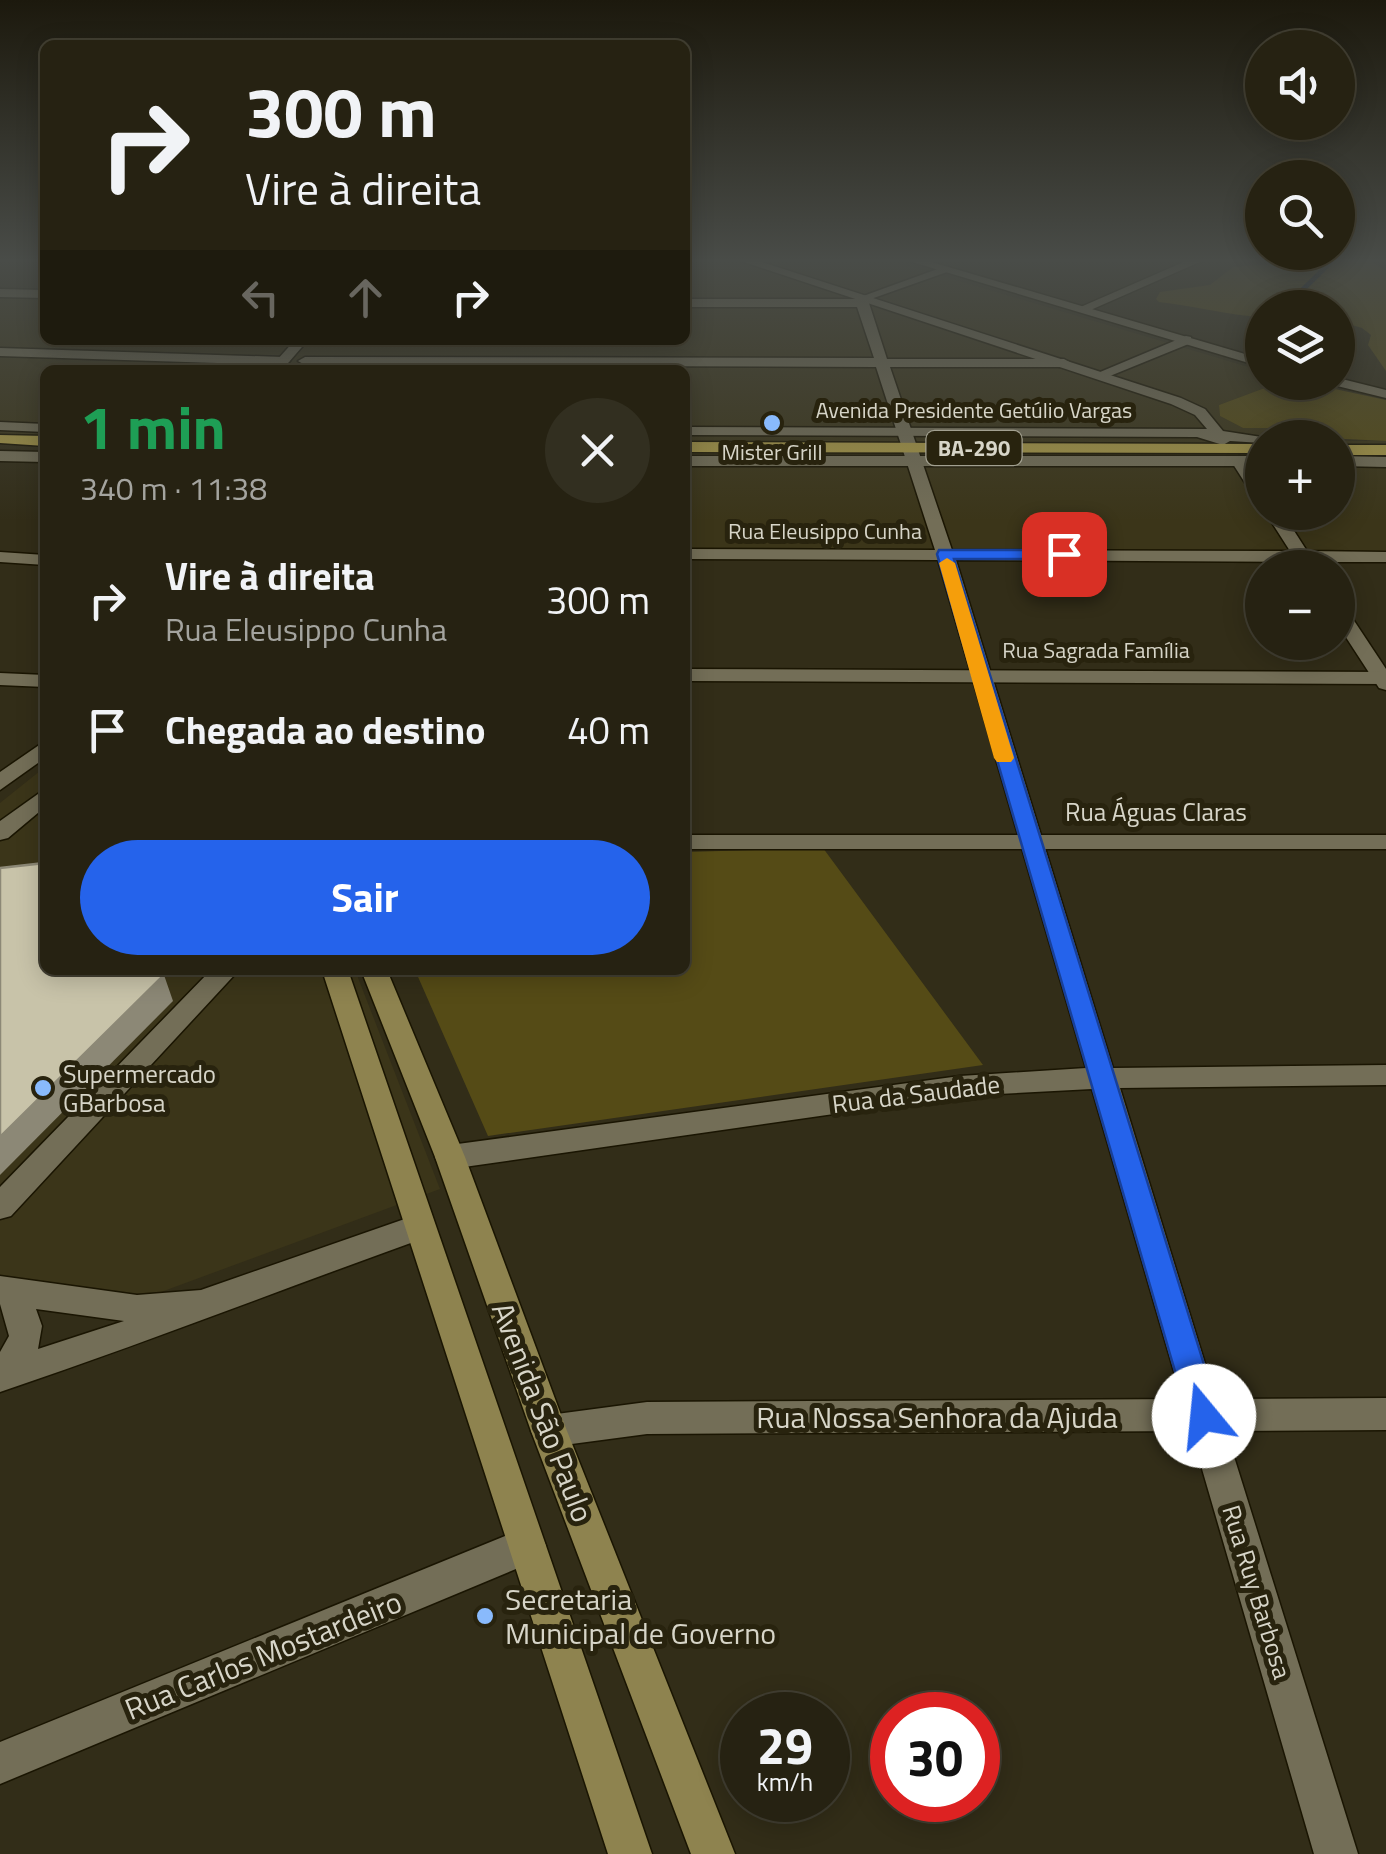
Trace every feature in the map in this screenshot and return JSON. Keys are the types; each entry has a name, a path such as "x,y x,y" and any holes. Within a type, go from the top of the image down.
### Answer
{"main road":[{"path":"0,439 40,441"},
{"name":"Avenida Presidente Getúlio Vargas","path":"690,447 910,447"},
{"path":"1355,451 1386,450"},
{"name":"Avenida Presidente Getúlio Vargas","path":"1234,455 1245,453"},
{"name":"Avenida São Paulo","path":"336,975 630,1854"},
{"name":"Avenida São Paulo","path":"376,975 450,1157 549,1431 713,1854"}],"street":[{"name":"Rua Ruy Barbosa","path":"880,348 1336,1854"},
{"path":"1014,348 1191,407 1218,434 1245,472"},
{"path":"1093,373 1156,348"},
{"path":"1211,348 1245,358"},
{"path":"0,352 279,365"},
{"path":"362,365 608,361 1064,363"},
{"path":"1355,386 1386,394"},
{"path":"0,426 40,428"},
{"name":"Avenida Presidente Getúlio Vargas","path":"690,432 910,447 1245,457"},
{"name":"Avenida Presidente Getúlio Vargas","path":"690,462 910,447 1218,434 1245,437"},
{"path":"1355,455 1386,462"},
{"path":"0,456 40,456"},
{"name":"Rua Eleusippo Cunha","path":"690,554 945,554 1245,561"},
{"name":"Rua Eleusippo Cunha","path":"1355,558 1386,556"},
{"path":"0,558 40,560"},
{"path":"1355,636 1385,680"},
{"name":"Rua Sagrada Família","path":"690,675 978,674 1385,680"},
{"path":"0,678 40,682"},
{"path":"0,784 40,751"},
{"path":"0,833 40,800"},
{"name":"Rua Águas Claras","path":"690,842 1386,842"},
{"path":"0,1206 221,975"},
{"name":"Rua da Saudade","path":"450,1157 960,1086 1101,1078 1386,1075"},
{"path":"0,1376 139,1331 201,1304 420,1226"},
{"path":"6,1290 136,1309 201,1304"},
{"path":"0,1376 17,1358 28,1337 25,1318 6,1290"},
{"name":"Rua Nossa Senhora da Ajuda","path":"549,1431 647,1418 1386,1414"},
{"name":"Rua Carlos Mostardeiro","path":"0,1763 526,1546"}],"shaded area":[{"path":"0,348 1183,348 1245,366 1245,395 1219,405 1220,416 1245,428 1245,530 1355,530 1355,441 1386,441 1386,554 1355,554 1355,550 1245,550 1245,554 690,555 690,365 40,365 40,436 0,435"},
{"path":"1370,348 1386,348 1386,371"},
{"path":"1355,393 1386,400 1386,441 1355,439 1355,420 1245,420 1243,428 1220,416 1219,405 1245,395 1245,400 1355,400"},
{"path":"40,771 40,975 357,975 440,1189 134,1302 0,1279 0,803"},
{"path":"823,848 983,1065 488,1136 417,975 690,975 690,852"}],"building":[{"name":"Supermercado GBarbosa","path":"40,864 40,975 164,975 0,1137 0,868"}],"slow traffic":[{"path":"947,563 1004,758"}],"place":[{"name":"Mister Grill","path":"772,423"},
{"name":"Supermercado GBarbosa","path":"43,1088"},
{"name":"Secretaria Municipal de Governo","path":"485,1616"}],"route":[{"path":"1064,554 945,554 1204,1416"}]}
